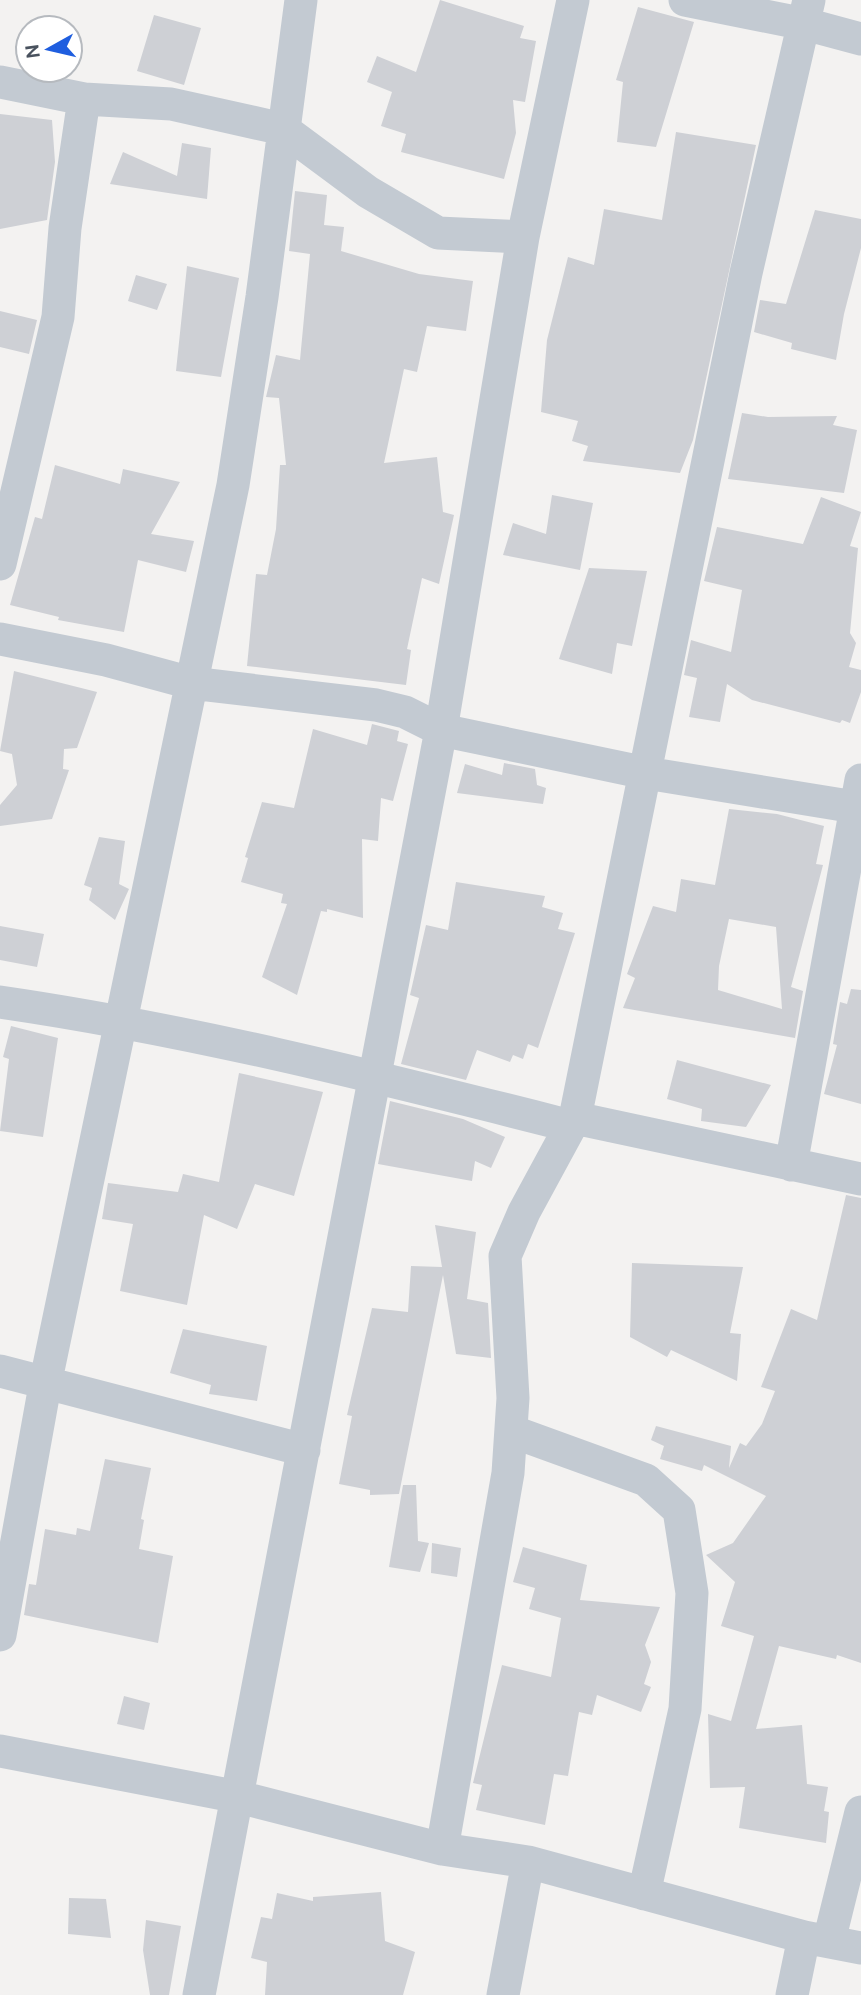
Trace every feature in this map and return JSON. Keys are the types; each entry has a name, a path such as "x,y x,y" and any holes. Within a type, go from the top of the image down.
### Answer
{"street":[{"path":"0,1634 46,1380 233,485 301,0"},
{"path":"199,1995 441,730 523,237 573,0"},
{"path":"685,0 807,12 861,39"},
{"path":"442,1849 508,1473 513,1398 505,1256 524,1212 573,1122 746,274 807,12"},
{"path":"0,82 85,99 171,104 283,130 368,192 438,233 523,237"},
{"path":"0,564 58,317 65,228 85,99"},
{"path":"0,639 106,660 191,683 376,705 405,712 441,730 646,773 859,798 791,1165"},
{"path":"0,1002 121,1020 573,1122 861,1179"},
{"path":"0,1371 46,1380 304,1450"},
{"path":"511,1431 646,1480 679,1510 692,1593 685,1709 644,1894"},
{"path":"0,1751 239,1797 442,1849 528,1862 816,1939 861,1948"},
{"path":"792,1995 816,1939 861,1812"},
{"path":"503,1995 528,1862"}],"building":[{"path":"440,0 524,26 520,38 536,41 525,102 513,100 516,133 504,179 401,152 406,134 381,126 392,92 367,82 377,56 416,72"},
{"path":"638,7 694,22 656,147 617,142 623,82 616,80"},
{"path":"154,15 201,28 184,85 137,71"},
{"path":"0,114 52,120 55,162 47,220 0,229"},
{"path":"676,132 756,145 693,440 680,473 583,461 588,446 572,441 578,421 541,412 547,340 568,257 594,265 604,209 662,220"},
{"path":"182,143 211,148 207,199 110,184 123,152 177,176"},
{"path":"295,191 327,195 324,225 344,227 341,251 419,274 473,281 466,331 427,326 417,372 404,369 384,463 437,457 443,512 454,515 439,584 422,578 407,649 411,650 406,685 247,666 256,574 267,575 276,529 280,465 286,465 279,398 266,397 276,355 300,360 310,254 289,251"},
{"path":"815,210 861,219 861,248 844,314 836,360 791,349 792,343 754,332 760,300 786,304"},
{"path":"187,266 239,278 221,377 176,371"},
{"path":"136,275 167,284 157,310 128,301"},
{"path":"0,311 37,320 29,354 0,347"},
{"path":"742,413 768,417 837,416 833,425 857,430 844,493 728,479"},
{"path":"55,465 120,484 123,469 180,482 151,534 194,541 186,572 138,560 124,632 58,620 59,617 10,605 35,517 42,519"},
{"path":"552,495 593,503 580,570 503,555 513,523 546,534"},
{"path":"821,497 861,512 850,546 858,548 850,633 856,643 849,667 861,670 861,692 850,723 842,720 840,723 752,700 727,684 720,722 689,717 697,678 684,675 691,640 731,652 742,590 704,581 717,527 803,544"},
{"path":"589,568 647,571 632,646 617,643 612,674 559,659"},
{"path":"14,671 97,692 77,748 64,749 63,769 69,770 52,819 0,826 0,805 17,785 12,754 0,751"},
{"path":"372,724 399,731 397,741 408,744 393,801 381,798 378,841 362,839 363,918 327,909 327,912 321,911 297,995 262,977 287,904 281,903 283,894 241,882 248,858 245,857 262,802 294,808 313,729 367,745"},
{"path":"504,763 535,769 537,785 546,788 543,804 457,793 465,764 502,775"},
{"path":"729,809 777,814 824,826 816,864 823,865 791,987 803,991 795,1038 623,1008 635,978 627,974 653,906 676,912 681,879 715,885","holes":["729,919 776,927 782,1009 718,990 719,966"]},
{"path":"99,837 125,841 119,884 129,889 115,920 89,900 92,888 84,885"},
{"path":"456,882 545,896 542,907 563,913 558,929 575,933 538,1048 528,1044 523,1059 513,1055 510,1062 477,1050 466,1080 401,1064 419,998 410,995 426,925 448,930"},
{"path":"0,926 44,934 37,967 0,960"},
{"path":"851,989 861,990 861,1104 824,1094 837,1045 833,1044 840,1002 847,1004"},
{"path":"11,1026 58,1038 43,1137 0,1131 9,1059 3,1057"},
{"path":"677,1060 771,1085 746,1127 701,1121 702,1109 667,1099"},
{"path":"239,1073 323,1092 294,1196 255,1184 237,1229 204,1215 187,1305 120,1291 133,1224 102,1219 108,1183 178,1192 183,1174 219,1182"},
{"path":"390,1101 463,1119 505,1137 491,1168 475,1161 472,1181 378,1164"},
{"path":"846,1195 861,1198 861,1663 837,1655 836,1659 779,1646 756,1729 802,1725 807,1784 828,1787 824,1811 829,1812 826,1843 739,1828 745,1787 710,1788 708,1714 731,1721 754,1636 721,1626 735,1582 706,1555 733,1543 766,1496 704,1465 702,1471 660,1459 664,1446 651,1440 656,1426 731,1446 729,1468 740,1443 746,1446 762,1424 775,1391 761,1387 791,1309 817,1320"},
{"path":"435,1225 476,1232 467,1299 488,1303 491,1358 456,1354 443,1275 399,1494 370,1495 370,1490 339,1484 352,1416 347,1415 372,1308 408,1312 411,1266 442,1267"},
{"path":"632,1263 743,1267 730,1333 741,1334 737,1381 671,1350 667,1357 630,1337"},
{"path":"183,1329 267,1346 257,1401 209,1394 211,1385 170,1373"},
{"path":"105,1459 151,1468 141,1519 144,1520 139,1549 173,1556 158,1643 24,1615 29,1584 36,1585 45,1529 76,1535 77,1528 90,1531"},
{"path":"403,1485 416,1485 418,1541 429,1543 420,1572 389,1567"},
{"path":"432,1543 461,1548 457,1577 431,1573"},
{"path":"523,1547 587,1565 580,1600 660,1607 645,1645 651,1662 644,1684 651,1687 641,1712 597,1695 592,1715 579,1712 568,1776 554,1774 545,1825 476,1810 482,1785 473,1783 502,1665 551,1677 561,1618 529,1609 535,1588 513,1582"},
{"path":"124,1696 150,1703 144,1730 117,1724"},
{"path":"381,1892 385,1941 415,1952 403,1995 265,1995 267,1962 251,1958 261,1917 272,1919 277,1893 313,1901 313,1897"},
{"path":"69,1898 106,1899 111,1938 68,1934"},
{"path":"146,1920 181,1926 169,1995 150,1995 143,1950"}]}
